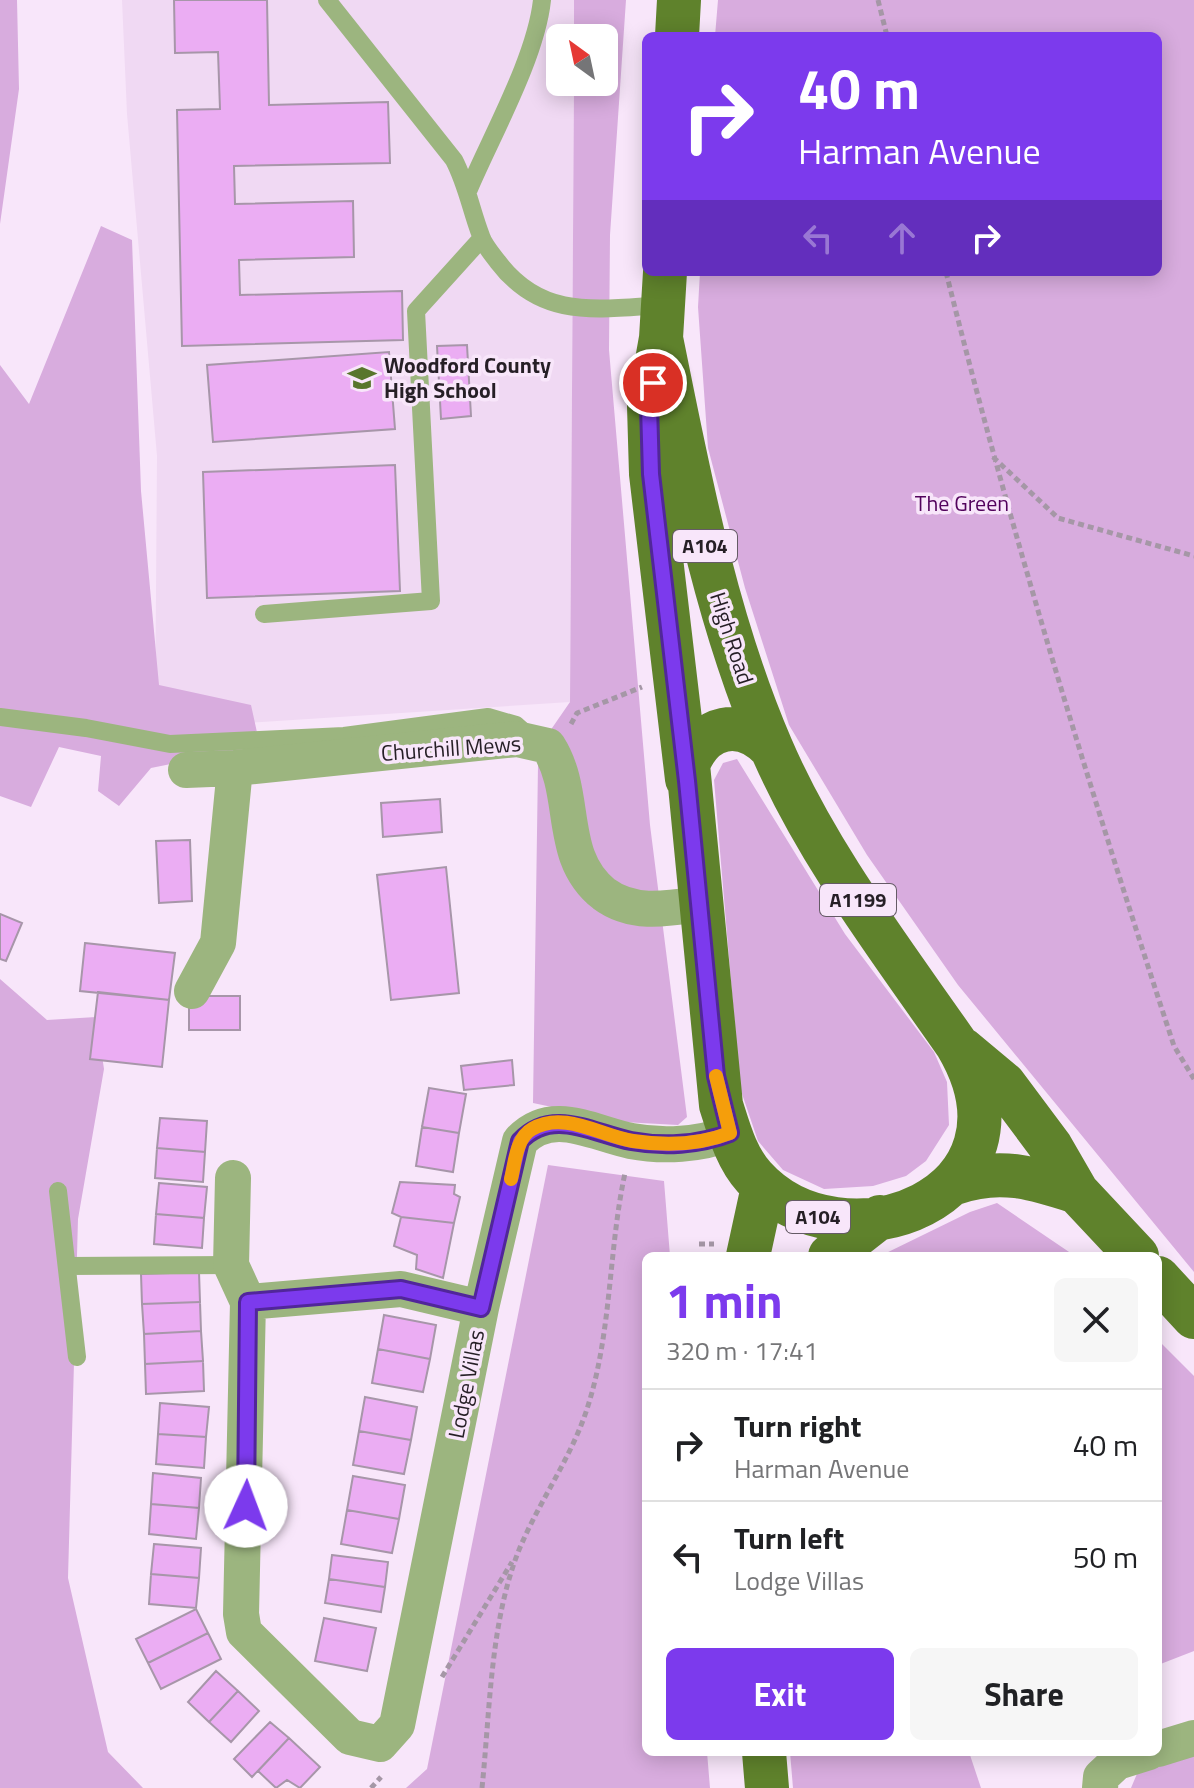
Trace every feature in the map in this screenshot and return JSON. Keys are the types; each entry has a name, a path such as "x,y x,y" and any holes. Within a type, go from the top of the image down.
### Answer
{"main road":[{"path":"677,32 679,0"},
{"name":"High Road","path":"663,305 709,563 735,652 771,748 836,866 957,1045"},
{"name":"A104","path":"663,305 649,406 651,474 687,781 716,1076 730,1133 741,1158 763,1187 807,1215 854,1220 880,1217 905,1210 955,1183"},
{"name":"A104","path":"687,781 694,750 705,737 719,730 735,727 749,731 771,748"},
{"path":"955,1183 970,1164 981,1122 970,1066 957,1045"},
{"name":"A1199","path":"957,1045 1004,1084 1051,1147 1077,1192 1133,1252"},
{"name":"A1199","path":"955,1183 997,1173 1027,1175 1077,1192"},
{"name":"A104","path":"749,1252 763,1187"},
{"name":"A104","path":"835,1252 880,1217"},
{"path":"1162,1282 1194,1317"},
{"path":"764,1756 767,1788"}],"street":[{"name":"Churchill Mews","path":"186,770 235,768 517,739 544,748 562,782 575,853 586,879 619,905 669,909 700,904"},
{"path":"192,991 218,943 235,768"},
{"name":"Lodge Villas","path":"248,1302 241,1614 244,1632 350,1737 380,1744 397,1725 481,1308 520,1141 532,1129 566,1122 632,1141 688,1143 730,1133"},
{"path":"233,1178 231,1265 248,1302 401,1289 481,1308"},
{"path":"1162,1748 1194,1738"},
{"path":"1100,1788 1101,1777 1117,1762 1136,1756"}],"lane":[{"path":"327,0 433,129 469,189 481,239 512,279 548,303 573,308 663,305"},
{"path":"469,189 541,16 542,0"},
{"path":"264,614 431,601 416,311 481,239"},
{"path":"0,717 86,728 170,744 344,736 488,717 516,725 544,748"},
{"path":"58,1191 77,1357"},
{"path":"68,1266 231,1265"}],"path":[{"path":"878,0 886,32"},
{"path":"947,276 992,456 1090,790 1174,1046 1194,1079"},
{"path":"992,456 1058,518 1194,556"},
{"path":"544,748 577,713 650,683"},
{"path":"482,1788 501,1608 518,1554 589,1401 603,1347 615,1219 632,1141"}],"shaded area":[{"name":"Woodford County High School","path":"122,0 574,0 574,24 546,24 546,96 574,96 570,702 155,729 157,456 127,114"}],"green space":[{"path":"0,0 17,0 19,89 0,224"},
{"path":"574,0 626,0 610,235 609,350 650,825 687,1117 678,1125 623,1122 533,1103 538,765 550,731 570,702 574,96 618,96 618,24 574,24"},
{"name":"The Green","path":"718,0 1194,0 1194,1272 958,985 867,855 789,725 745,588 708,448 698,307 700,276 1162,276 1162,32 715,32"},
{"path":"101,226 132,240 141,491 159,685 251,705 260,746 151,768 119,806 98,791 101,756 59,747 31,807 0,796 0,365 29,404"},
{"path":"737,759 845,934 934,1052 947,1082 949,1125 926,1161 906,1176 873,1186 824,1189 783,1170 758,1141 740,1088 714,780 723,763"},
{"path":"0,979 47,1020 96,1017 104,1069 78,1219 68,1578 108,1752 143,1788 0,1788"},
{"path":"548,1165 664,1181 670,1252 642,1252 642,1756 707,1756 710,1788 406,1788 427,1769"},
{"path":"997,1203 1069,1252 888,1252 970,1212"},
{"path":"1162,1344 1194,1376 1194,1651 1162,1663"},
{"path":"1194,1751 1194,1788 1131,1788 1139,1769"},
{"path":"790,1756 970,1756 981,1788 793,1788"}],"building":[{"path":"174,0 267,0 269,105 388,102 390,163 234,166 235,204 353,201 354,257 239,260 240,295 402,291 403,340 182,346 177,110 220,109 218,52 175,53"},
{"path":"467,345 471,416 441,419 437,346"},
{"path":"389,352 395,429 213,442 207,365"},
{"path":"395,465 400,591 207,598 203,472"},
{"path":"440,799 442,832 383,837 381,803"},
{"path":"190,840 192,901 159,903 156,841"},
{"path":"446,867 459,993 391,1000 377,875"},
{"path":"0,914 22,923 6,961 0,959"},
{"path":"85,943 175,953 169,1000 80,991"},
{"path":"98,992 169,1000 162,1067 90,1059"},
{"path":"189,996 240,996 240,1030 189,1030"},
{"path":"512,1060 514,1085 464,1090 461,1066"},
{"path":"429,1088 466,1094 459,1133 422,1127"},
{"path":"160,1118 207,1121 205,1152 157,1148"},
{"path":"422,1127 459,1133 453,1172 416,1166"},
{"path":"157,1148 205,1152 203,1182 155,1178"},
{"path":"400,1182 455,1185 454,1194 460,1197 454,1223 401,1217 392,1213"},
{"path":"159,1183 207,1187 204,1218 156,1214"},
{"path":"156,1214 204,1218 202,1248 154,1244"},
{"path":"401,1217 454,1223 443,1278 416,1269 417,1255 394,1246"},
{"path":"199,1272 200,1302 142,1304 141,1274"},
{"path":"200,1302 201,1331 144,1334 142,1304"},
{"path":"384,1315 436,1325 430,1359 378,1349"},
{"path":"201,1331 203,1361 145,1364 144,1334"},
{"path":"378,1349 430,1359 423,1392 372,1383"},
{"path":"203,1361 204,1391 146,1394 145,1364"},
{"path":"365,1397 417,1407 411,1440 359,1431"},
{"path":"160,1403 209,1407 206,1437 158,1434"},
{"path":"359,1431 411,1440 404,1474 353,1465"},
{"path":"158,1434 206,1437 204,1468 156,1464"},
{"path":"153,1473 201,1478 199,1508 151,1504"},
{"path":"353,1476 405,1485 399,1519 347,1510"},
{"path":"151,1504 199,1508 196,1539 149,1534"},
{"path":"347,1510 399,1519 392,1553 341,1544"},
{"path":"154,1544 201,1548 199,1578 151,1574"},
{"path":"332,1555 388,1562 385,1587 329,1579"},
{"path":"151,1574 199,1578 196,1608 149,1604"},
{"path":"329,1579 385,1587 381,1612 325,1603"},
{"path":"196,1609 208,1633 148,1663 136,1639"},
{"path":"324,1618 376,1628 367,1671 315,1661"},
{"path":"208,1633 221,1659 161,1689 148,1663"},
{"path":"216,1671 238,1691 209,1722 188,1702"},
{"path":"238,1691 259,1711 231,1742 209,1722"},
{"path":"270,1722 289,1738 252,1777 234,1759"},
{"path":"289,1738 320,1767 300,1788 287,1780 276,1788 258,1771"}],"slow traffic":[{"path":"511,1179 520,1141 532,1129 566,1122 632,1141 688,1143 705,1142 730,1133 716,1076"}],"place":[{"name":"Woodford County High School","path":"362,378"}],"route":[{"path":"246,1506 248,1302 401,1289 481,1308 520,1141 532,1129 566,1122 632,1141 688,1143 705,1142 730,1133 716,1076 687,781 651,474 649,406 653,383"}]}
